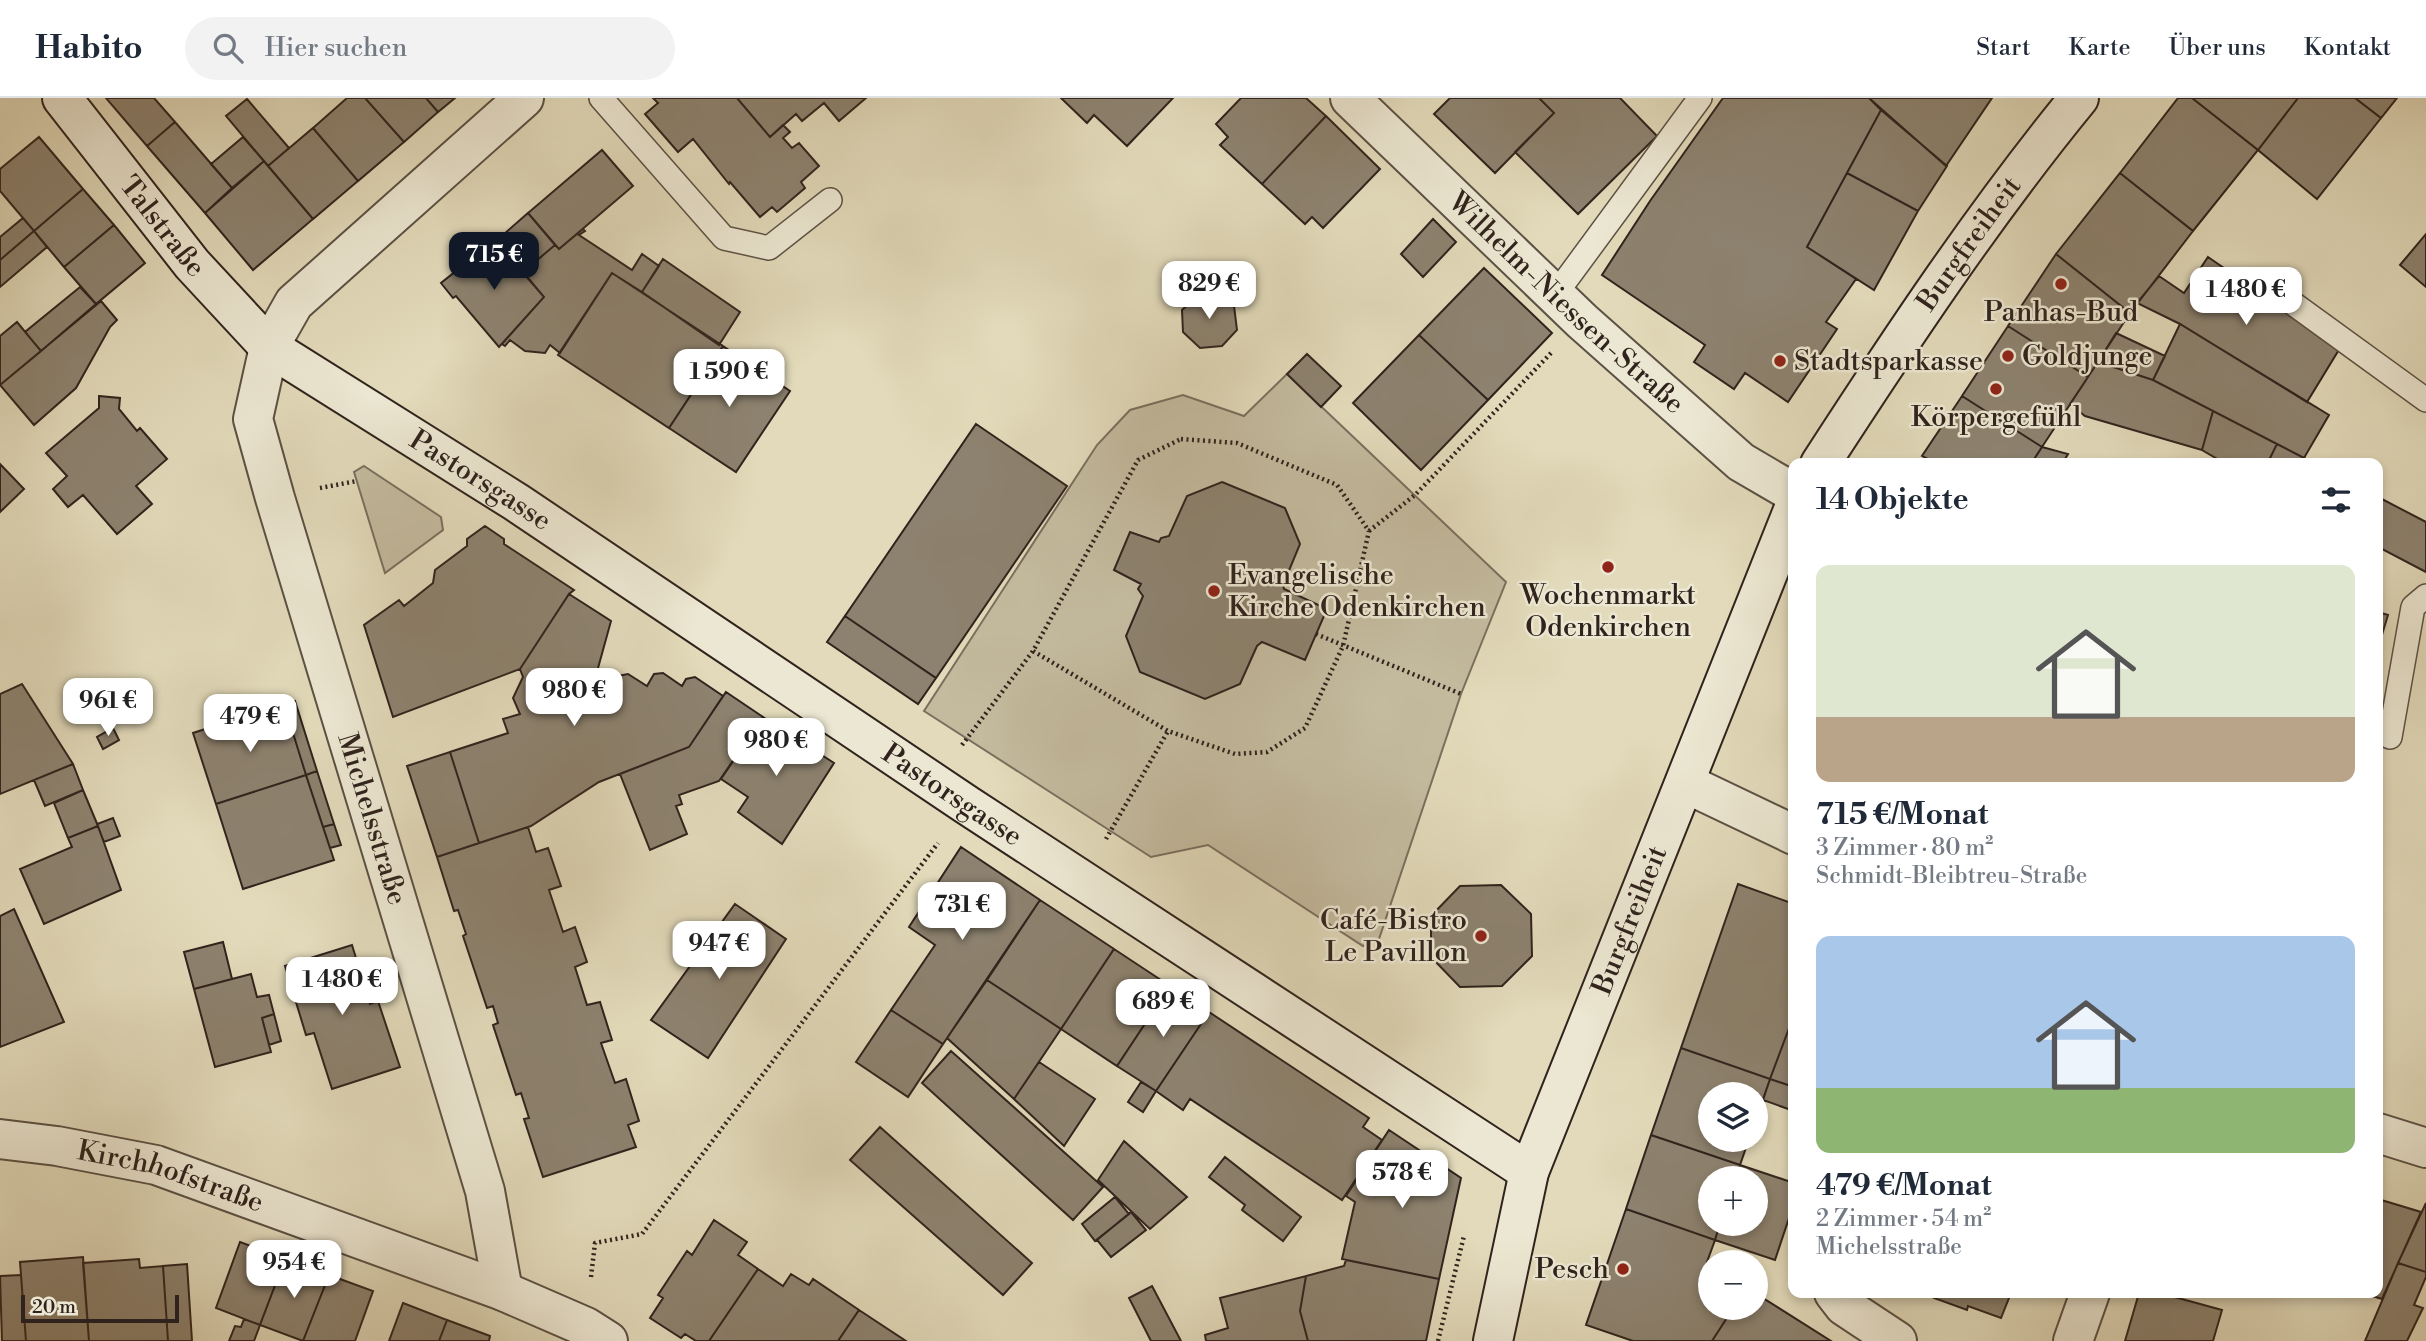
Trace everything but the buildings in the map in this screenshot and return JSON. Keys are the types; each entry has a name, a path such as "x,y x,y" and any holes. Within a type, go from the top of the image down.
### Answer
{"street":[{"name":"Talstraße","path":"62,98 192,264 270,347"},
{"name":"Michelsstraße","path":"503,1291 485,1191 253,419 270,347 294,303 524,98"},
{"name":"Wilhelm-Niessen-Straße","path":"1350,98 1582,321 1741,462 1788,489"},
{"name":"Burgfreiheit","path":"1824,458 1894,350 2016,176 2079,98"},
{"name":"Pastorsgasse","path":"270,347 516,502 967,805 1529,1172"},
{"name":"Burgfreiheit","path":"1493,1341 1529,1172 1788,523"},
{"path":"1685,782 1788,832"},
{"path":"2383,1135 2426,1148"},
{"name":"Kirchhofstraße","path":"0,1139 57,1146 156,1165 503,1291 597,1334"},
{"path":"1837,1298 1843,1306 1897,1341"},
{"path":"2073,1341 2088,1298"}],"lane":[{"path":"601,98 724,239 769,248 830,200"},
{"path":"1555,295 1700,98"},
{"path":"2280,294 2426,400"},
{"path":"2390,737 2388,694 2413,607 2426,596"}],"path":[{"path":"1033,651 1168,731 1235,754 1267,752 1305,728 1343,646 1369,531 1415,495 1582,321"},
{"path":"934,782 1033,651 1139,460 1181,439 1237,443 1337,485 1369,531"},
{"path":"1316,634 1461,694"},
{"path":"1083,879 1168,731"},
{"path":"597,1334 595,1243 642,1234 967,805"}],"shaded area":[{"path":"1287,374 1506,582 1461,694 1379,939 1363,946 1208,845 1151,857 924,711 1097,445 1130,410 1183,395 1244,416"},
{"path":"364,466 441,517 443,530 385,573 354,472"}],"place":[{"name":"Panhas-Bud","path":"2061,284"},
{"name":"Goldjunge","path":"2008,356"},
{"name":"Stadtsparkasse","path":"1780,361"},
{"name":"Körpergefühl","path":"1996,389"},
{"name":"Wochenmarkt Odenkirchen","path":"1608,567"},
{"name":"Evangelische Kirche Odenkirchen","path":"1214,591"},
{"name":"Café-Bistro Le Pavillon","path":"1481,936"},
{"name":"Pesch","path":"1623,1269"}]}
